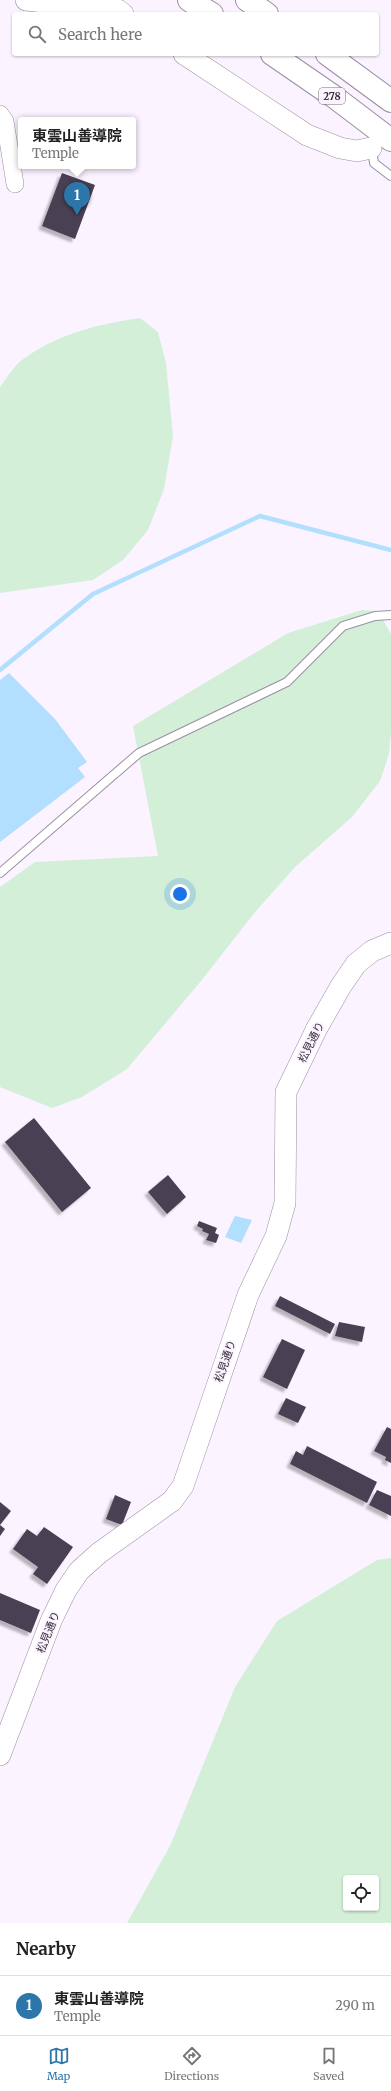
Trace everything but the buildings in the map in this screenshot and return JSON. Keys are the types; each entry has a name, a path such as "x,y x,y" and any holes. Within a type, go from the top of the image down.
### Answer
{"highway":[{"path":"188,0 209,12"},
{"path":"247,0 265,12"},
{"name":"278","path":"275,56 333,96 381,144"},
{"path":"330,56 391,101"}],"street":[{"path":"26,0 118,10 120,12"},
{"path":"187,56 307,135 340,148 357,151 381,144"},
{"path":"0,114 5,121 15,184"},
{"name":"松見通り","path":"0,1755 52,1621 66,1590 79,1571 99,1553 172,1501 183,1486 248,1295 276,1236 285,1203 286,1092 317,1028 341,986 356,964 372,951 391,943"}],"lane":[{"path":"381,144 374,163 391,176"},
{"path":"0,873 139,753 287,682 343,626 375,616 391,615"}],"green space":[{"path":"140,318 158,332 166,363 173,436 164,489 148,530 123,560 93,580 0,593 0,387 13,369 22,360 49,343 93,327"},
{"path":"362,610 378,611 391,634 391,732 389,754 380,781 352,817 295,867 256,911 201,981 127,1069 82,1097 52,1108 0,1087 0,887 35,862 158,856 133,726 288,633"},
{"path":"391,1558 391,1923 127,1923 170,1846 235,1687 277,1621 377,1560"}],"water":[{"path":"9,673 55,719 87,762 78,768 85,777 0,842 0,680"},
{"path":"235,1216 252,1220 241,1243 225,1237"}],"waterway":[{"path":"0,670 93,594 260,516 391,550"}],"place":[{"name":"東雲山善導院","path":"77,215"}]}
